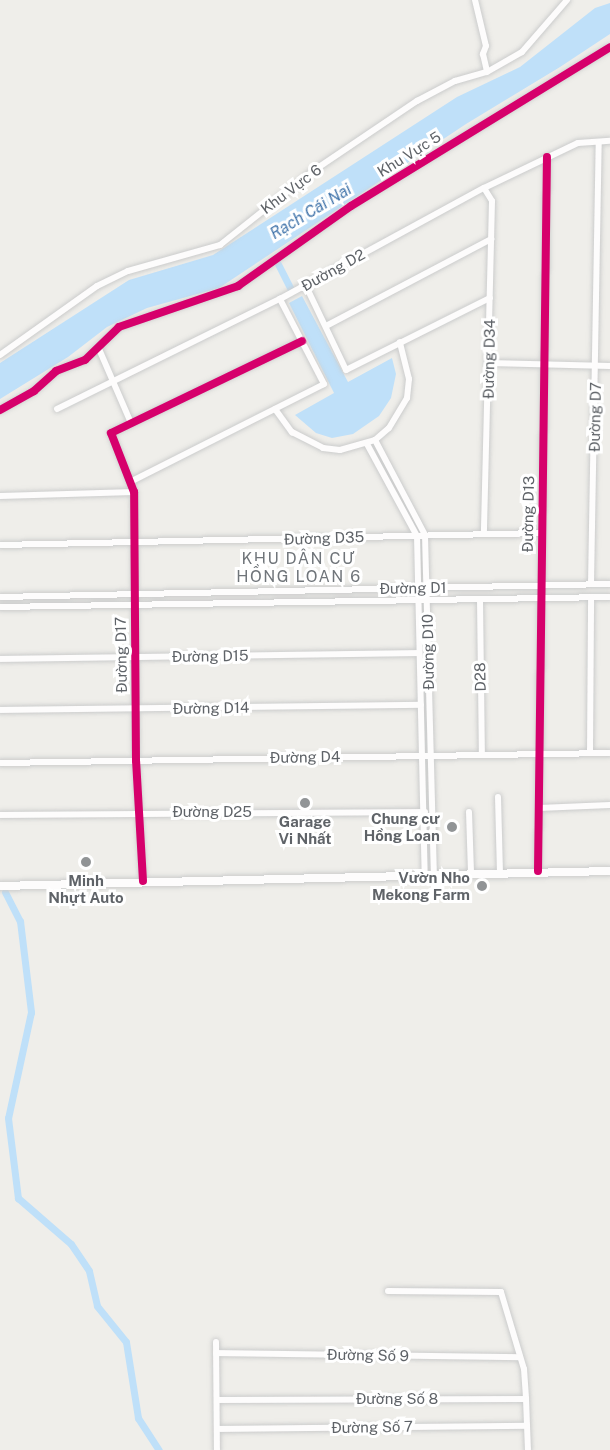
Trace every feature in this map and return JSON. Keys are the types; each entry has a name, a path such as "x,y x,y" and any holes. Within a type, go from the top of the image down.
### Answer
{"street":[{"path":"475,0 486,46 483,54 487,72"},
{"name":"Khu Vực 6","path":"0,355 97,286 128,272 220,245 316,169 417,101 455,81 487,72 522,52 567,0"},
{"name":"Khu Vực 5","path":"0,410 34,390 44,379 85,360 99,349 119,327 165,309 228,291 351,206 610,47"},
{"name":"Đường D2","path":"57,409 306,286 484,188 547,157 578,143 610,141"},
{"name":"Đường D7","path":"591,584 599,142"},
{"name":"Đường D13","path":"538,871 537,755 547,157"},
{"name":"Đường D34","path":"484,188 492,201 484,534"},
{"path":"326,326 491,239"},
{"path":"306,286 346,370 490,298"},
{"path":"132,481 324,384 280,299"},
{"path":"99,349 130,423 302,341"},
{"path":"274,409 292,432 323,448 340,450 375,440 389,428 407,398 409,379 400,342"},
{"path":"489,363 610,366"},
{"name":"Đường D17","path":"130,423 111,433 132,481 134,492 136,761 143,881"},
{"name":"Đường D10","path":"375,440 425,536 427,755 424,812 429,876"},
{"name":"Đường D10","path":"367,444 417,536 421,705 432,812 429,876"},
{"path":"0,496 134,492"},
{"name":"Đường D35","path":"0,545 135,544 541,533"},
{"name":"Đường D1","path":"0,597 133,596 610,584"},
{"path":"590,753 591,597"},
{"name":"Đường D1","path":"0,607 610,597"},
{"name":"D28","path":"480,599 482,755"},
{"name":"Đường D15","path":"0,659 419,652"},
{"name":"Đường D14","path":"0,710 421,705"},
{"name":"Đường D4","path":"0,763 610,753"},
{"path":"498,797 500,872"},
{"path":"539,808 610,805"},
{"name":"Đường D25","path":"0,815 140,812 432,812"},
{"path":"469,812 471,873"},
{"path":"0,886 610,871"},
{"path":"388,1291 501,1292 520,1357 526,1399 528,1450"},
{"path":"216,1342 217,1450"},
{"name":"Đường Số 9","path":"216,1353 520,1357"},
{"name":"Đường Số 8","path":"217,1400 526,1399"},
{"name":"Đường Số 7","path":"217,1429 527,1426"}],"water":[{"name":"Rạch Cái Nai","path":"610,3 610,34 560,67 466,124 219,288 147,308 107,327 68,357 0,399 0,363 129,280 213,255 457,97 520,67 595,8"},
{"path":"302,296 348,382 392,358 396,374 391,398 379,416 353,434 332,438 316,433 295,415 334,393 289,303"}],"waterway":[{"path":"278,264 290,288"},
{"path":"5,892 20,921 31,1012 8,1118 18,1198 71,1244 89,1271 97,1306 126,1342 138,1418 159,1450"}],"cycle path":[{"path":"0,410 34,391 56,371 85,360 119,327 238,286 351,206 610,47"},
{"path":"538,871 547,157"},
{"path":"143,881 136,761 134,492 111,433 302,341"}],"place":[{"name":"Garage Vi Nhất","path":"305,803"},
{"name":"Chung cư Hồng Loan","path":"452,827"},
{"name":"Minh Nhựt Auto","path":"86,862"},
{"name":"Vườn Nho Mekong Farm","path":"482,886"}],"district":[{"name":"KHU DÂN CƯ HỒNG LOAN 6","path":"299,568"}]}
